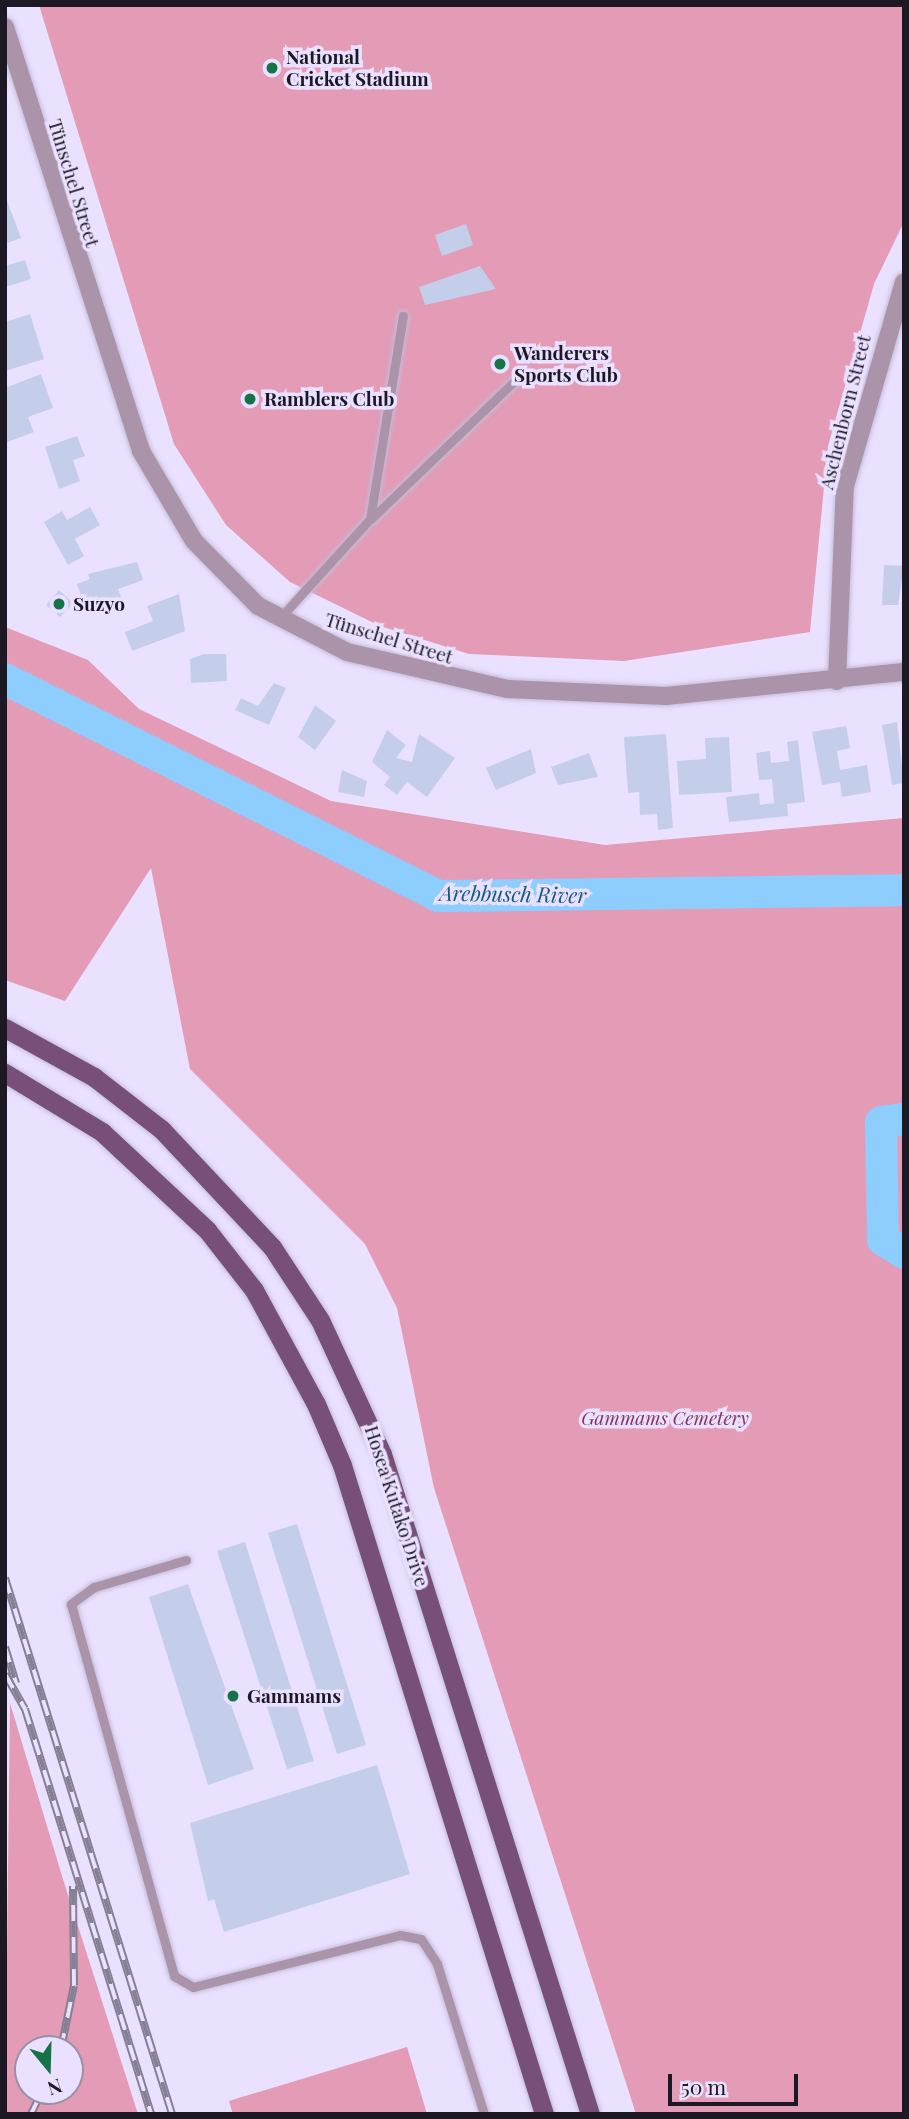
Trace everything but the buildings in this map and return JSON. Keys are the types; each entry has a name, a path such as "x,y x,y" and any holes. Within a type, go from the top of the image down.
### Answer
{"main road":[{"name":"Hosea Kutako Drive","path":"5,1028 94,1077 162,1130 263,1236 320,1320 382,1454 590,2114"},
{"name":"Hosea Kutako Drive","path":"5,1073 102,1132 207,1230 254,1290 316,1404 342,1465 544,2114"}],"street":[{"name":"Tünschel Street","path":"5,27 141,451 194,541 222,575 279,619 347,652 496,688 610,698 837,681 904,672"},
{"name":"Aschenborn Street","path":"837,681 845,486 904,282"}],"lane":[{"path":"370,519 403,316"},
{"path":"279,619 370,519 525,371"},
{"path":"186,1560 94,1587 71,1604 174,1976 192,1987 400,1935 421,1939 437,1964 484,2114"}],"green space":[{"name":"Wanderers Sports Club","path":"39,5 904,5 904,222 874,284 828,446 810,632 624,661 469,654 380,626 290,582 226,525 174,444"},
{"name":"Gammams Cemetery","path":"5,627 88,660 139,709 331,801 605,845 904,818 904,2114 636,2114 434,1488 397,1308 365,1244 190,1069 151,868 65,1001 5,980"},
{"path":"10,1703 62,1876 138,2114 5,2114"},
{"path":"407,2047 427,2114 233,2114 229,2101"}],"waterway":[{"name":"Arebbusch River","path":"5,679 439,896 904,890"},
{"name":"Arebbusch River","path":"904,1119 881,1122 883,1240 904,1253"}],"railway":[{"path":"5,1578 172,2114"},
{"path":"5,1647 16,1683"},
{"path":"5,1674 25,1709 151,2114"},
{"path":"64,2035 74,1985 73,1886"},
{"path":"31,2114 35,2105"}],"place":[{"name":"National Cricket Stadium","path":"272,68"},
{"name":"Wanderers Sports Club","path":"500,364"},
{"name":"Ramblers Club","path":"250,399"},
{"name":"Suzyo","path":"59,604"},
{"name":"Gammams","path":"233,1696"}]}
